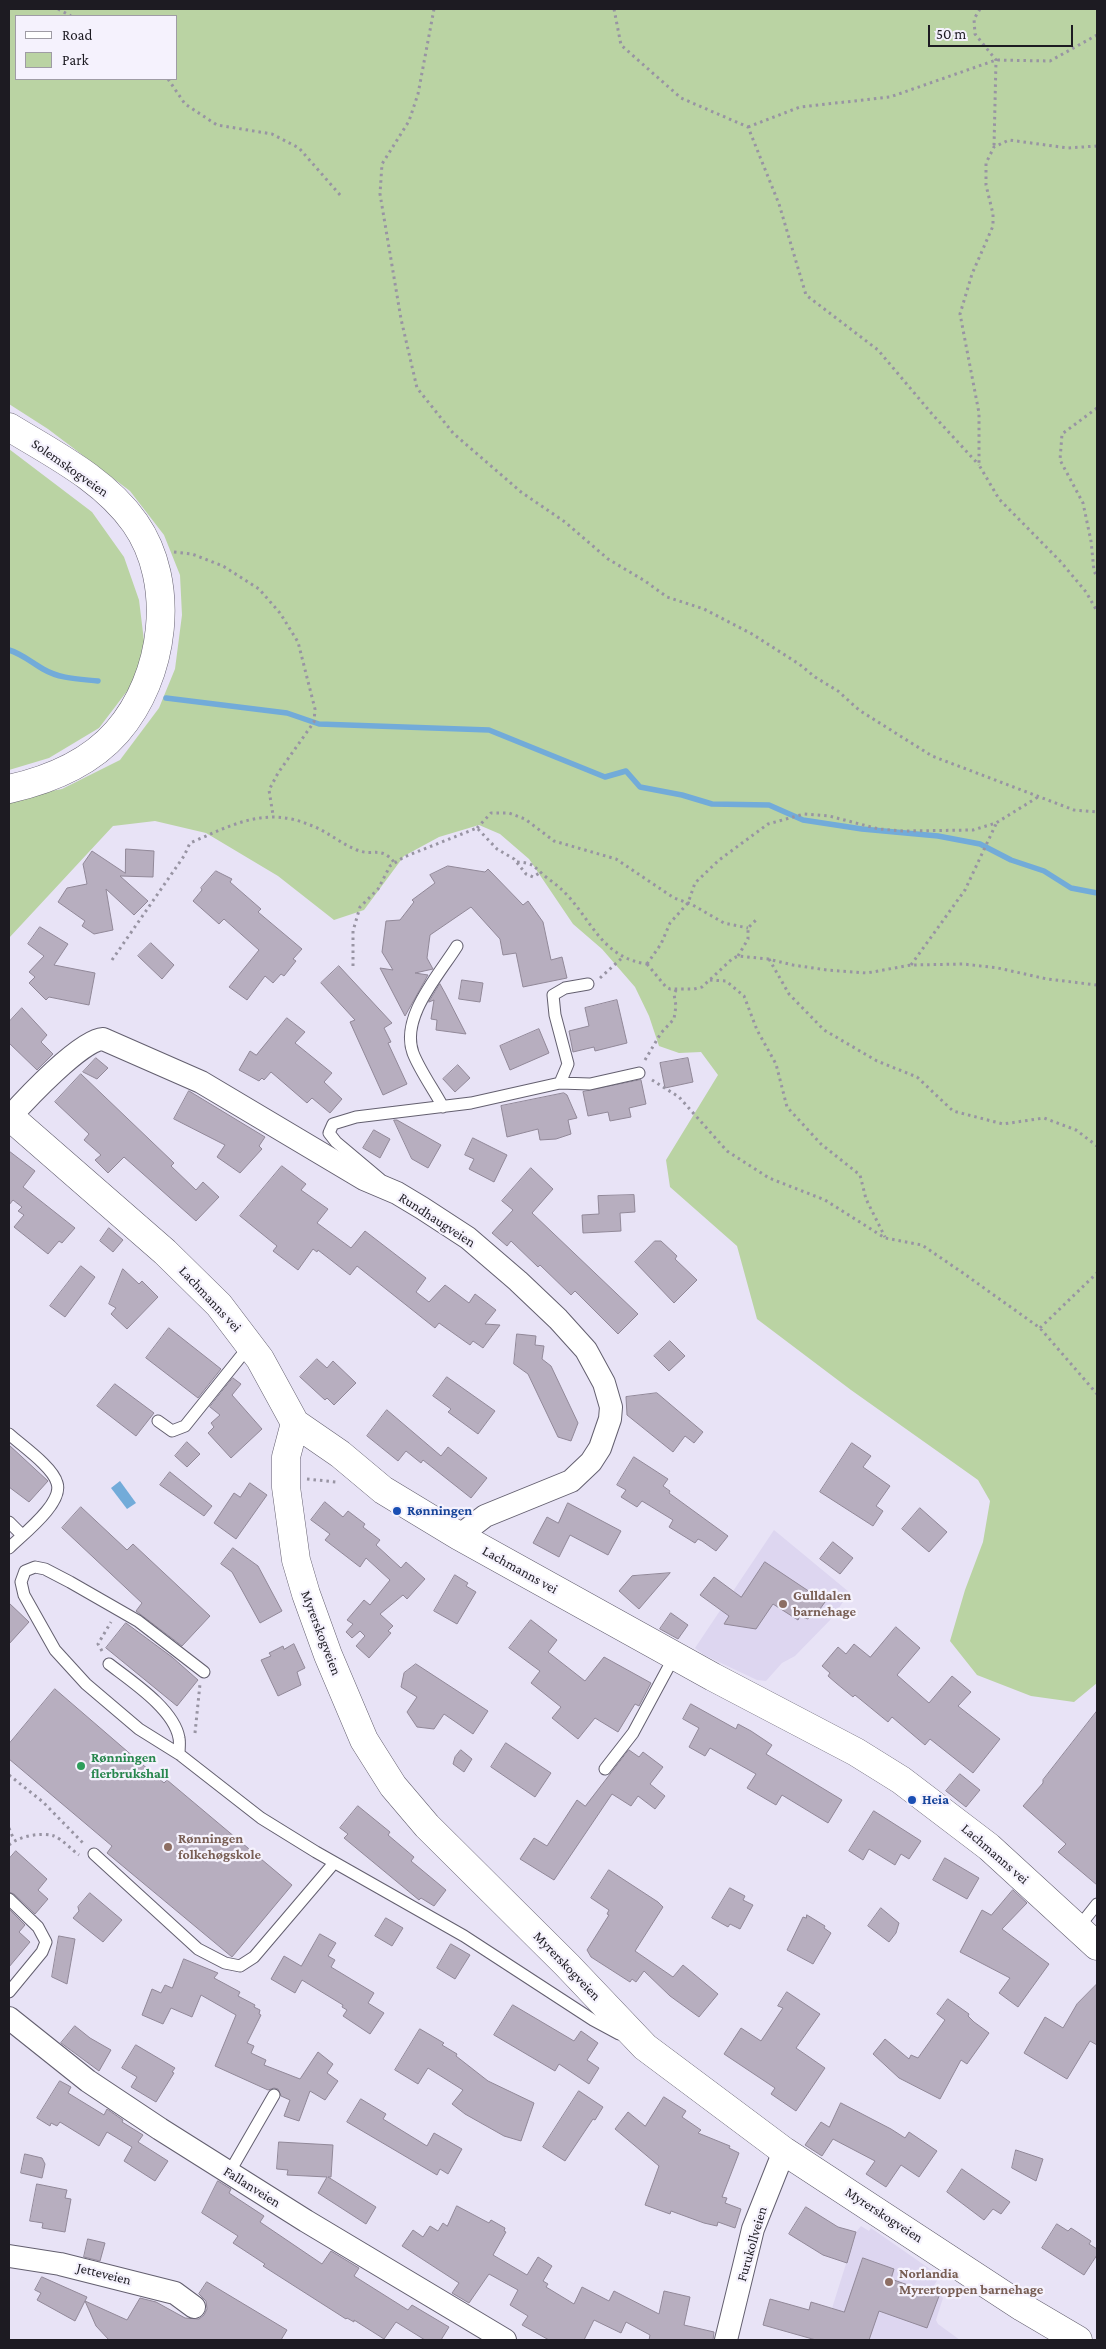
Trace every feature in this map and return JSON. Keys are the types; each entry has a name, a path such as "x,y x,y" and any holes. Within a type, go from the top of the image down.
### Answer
{"street":[{"name":"Solemskogveien","path":"9,426 83,474 105,491 129,515 149,549 159,586 159,631 150,674 132,711 117,732 81,762 52,777 9,790"},
{"name":"Rundhaugveien","path":"9,1116 28,1096 74,1055 96,1040 103,1039 201,1082 364,1180 397,1193 468,1238 558,1319 586,1350 608,1393 610,1419 600,1448 579,1474 560,1487 484,1516 459,1536"},
{"name":"Lachmanns vei","path":"9,1116 184,1269 219,1305 250,1345 295,1423 340,1454 383,1490 459,1536 848,1748 901,1780 989,1847 1088,1937"},
{"name":"Myrerskogveien","path":"295,1423 286,1457 286,1470 290,1524 296,1560 328,1655 364,1740 392,1786 427,1826 567,1965 645,2047 784,2150 1022,2307 1078,2340"},
{"name":"Fallanveien","path":"9,2018 88,2081 229,2172 505,2340"},
{"name":"Furukollveien","path":"726,2340 754,2229 784,2150"},
{"name":"Jetteveien","path":"9,2256 60,2264 175,2293 194,2307"}],"lane":[{"path":"443,1107 414,1054 410,1038 412,1019 457,946"},
{"path":"560,1082 568,1064 555,1014 553,995 565,988 588,984"},
{"path":"397,1193 336,1142 329,1134 333,1124 356,1118 471,1103 560,1082 590,1084 639,1073"},
{"path":"158,1421 172,1431 185,1426 250,1345"},
{"path":"9,1434 48,1469 58,1483 57,1493 52,1506 9,1548"},
{"path":"9,1522 22,1535"},
{"path":"204,1672 138,1621 120,1610 45,1569 35,1567 25,1571 21,1582 24,1596 55,1650 86,1684 139,1729 179,1754 261,1818 334,1863 464,1936 593,2020 645,2047"},
{"path":"605,1768 633,1733 675,1655"},
{"path":"107,1659 170,1718 179,1738 179,1754"},
{"path":"94,1854 198,1949 225,1964 240,1966 254,1957 334,1863"},
{"path":"9,1899 38,1927 46,1942 42,1952 9,1992"},
{"path":"1088,1937 1097,1904"},
{"path":"229,2172 274,2095"}],"path":[{"path":"58,9 69,15"},
{"path":"434,9 418,94 409,121 382,164 380,194 401,320 417,388 453,433 521,492 565,522 608,559 645,581 667,597 704,609 752,634 799,664 815,678 838,691 859,710 932,756 1006,782 1038,797 1074,810 1097,812"},
{"path":"614,9 621,45 682,98 748,127 779,204 806,295 878,350 932,414 979,465 999,499 1061,562 1086,592 1097,610"},
{"path":"979,465 979,413 960,314 972,274 993,226 993,214 986,185 986,163 994,148 996,60 975,34 974,19 980,9"},
{"path":"748,127 800,107 890,97 996,60 1050,62 1097,35"},
{"path":"169,80 185,104 217,125 272,134 299,148 341,196"},
{"path":"994,148 1009,140 1068,148 1097,146"},
{"path":"1097,408 1062,434 1060,460 1082,502 1091,541 1094,571 1097,577"},
{"path":"149,549 192,554 223,566 259,589 280,613 298,642 315,709 314,722 269,790 273,815"},
{"path":"647,964 661,944 670,923 688,903 695,883 720,860 768,824 804,814 830,816 879,829 904,831 973,830 996,823 1038,797"},
{"path":"353,966 353,931 360,907 378,889 388,868 395,863 477,828 491,813 509,813 525,819 554,842 616,859 667,893 724,923 748,928"},
{"path":"112,960 184,856 190,843 248,820 273,815 310,825 356,850 384,853 395,863"},
{"path":"911,965 965,890 996,823"},
{"path":"477,828 496,849 516,862 526,874 533,877 541,872"},
{"path":"516,862 530,863 569,897 601,937 605,945 623,957 647,964 666,987 676,990 699,988 738,956 768,959 827,970 867,973 911,965 963,964 998,968 1047,979 1097,985"},
{"path":"738,956 748,939 748,928 756,920"},
{"path":"588,984 614,967 623,957"},
{"path":"768,959 789,994 824,1030 877,1061 917,1077 953,1111 1003,1124 1044,1118 1076,1130 1084,1138 1097,1146"},
{"path":"710,980 726,982 744,996 757,1030 776,1064 787,1107 821,1144 860,1175 866,1199 885,1238"},
{"path":"646,1058 661,1033 674,1019 676,1006 674,994 676,990"},
{"path":"639,1073 679,1097 727,1151 769,1178 825,1200 885,1238 922,1245 1040,1328 1097,1394"},
{"path":"1040,1328 1097,1273"},
{"path":"300,1479 341,1482"},
{"path":"107,1659 98,1644 99,1639 120,1610"},
{"path":"193,1765 198,1688 204,1672"},
{"path":"9,1775 43,1802 94,1854 83,1859 55,1836 35,1835 14,1840 9,1845"},
{"path":"9,1828 14,1840"}],"shaded area":[{"name":"Gulldalen barnehage","path":"774,1530 849,1592 834,1616 795,1656 782,1663 766,1681 757,1680 704,1655 695,1648"},
{"name":"Norlandia Myrertoppen barnehage","path":"861,2226 869,2231 871,2228 940,2276 933,2287 943,2298 936,2320 938,2324 960,2340 822,2340 856,2232"}],"green space":[{"path":"9,9 1097,9 1097,1683 1074,1702 1031,1696 977,1675 950,1641 965,1590 983,1542 990,1501 978,1480 851,1390 757,1319 737,1246 670,1187 666,1160 718,1075 701,1052 679,1053 659,1046 649,1016 635,987 602,949 573,924 529,859 500,834 479,825 439,837 404,856 364,910 334,920 278,876 206,833 155,821 113,826 9,938 9,799 62,789 120,760 159,708 175,669 182,615 180,575 164,535 130,491 48,429 9,404"},
{"path":"9,449 92,512 124,557 139,600 145,649 137,678 99,728 49,758 9,770"}],"water":[{"path":"120,1481 136,1503 127,1509 111,1488"}],"building":[{"path":"126,849 154,851 153,877 120,876 148,901 134,915 106,889 113,930 94,934 82,926 85,921 58,902 67,888 87,884 83,864 92,851 125,873"},
{"path":"448,866 485,872 488,869 523,905 528,901 543,922 551,960 562,957 567,978 523,987 516,953 503,955 500,939 471,907 430,935 427,958 433,969 415,973 428,975 405,1016 380,968 393,970 382,952 386,921 400,920 414,902 412,900 435,883 430,875"},
{"path":"216,871 232,879 230,882 261,909 258,912 302,949 293,959 296,961 284,976 281,974 273,983 265,976 247,1000 229,987 259,950 224,919 219,924 193,901 202,890 201,888"},
{"path":"40,927 68,944 54,965 95,973 89,1005 49,997 46,1000 29,983 35,977 29,972 44,956 28,944"},
{"path":"151,943 174,965 162,979 138,956"},
{"path":"339,966 392,1023 384,1028 391,1042 388,1043 407,1084 383,1095 350,1022 355,1020 321,983"},
{"path":"462,980 483,983 480,1002 459,999"},
{"path":"440,984 466,1034 436,1030 437,1020 431,1019 434,1000 429,1002"},
{"path":"617,1000 627,1043 595,1051 594,1047 573,1052 569,1031 589,1026 585,1008"},
{"path":"22,1008 47,1035 41,1042 53,1054 37,1070 9,1043 9,1022"},
{"path":"287,1018 305,1032 295,1043 332,1073 324,1082 342,1099 330,1113 312,1098 307,1103 271,1072 264,1080 262,1078 259,1081 239,1070 250,1051 256,1055"},
{"path":"539,1029 549,1053 510,1070 500,1046"},
{"path":"96,1058 108,1068 97,1079 83,1072"},
{"path":"688,1058 693,1082 665,1088 660,1063"},
{"path":"458,1065 470,1078 455,1092 443,1079"},
{"path":"81,1074 174,1163 171,1166 196,1190 203,1182 219,1197 196,1221 124,1157 108,1173 95,1160 101,1155 84,1140 89,1134 55,1102"},
{"path":"641,1080 646,1104 629,1108 631,1117 610,1121 608,1112 588,1116 583,1092"},
{"path":"189,1091 265,1137 259,1146 262,1149 240,1173 217,1157 225,1145 174,1119"},
{"path":"564,1093 567,1095 577,1118 568,1120 571,1134 556,1139 540,1140 538,1129 507,1137 501,1106"},
{"path":"394,1120 441,1145 428,1168 412,1159"},
{"path":"374,1130 390,1139 380,1158 363,1148"},
{"path":"473,1138 507,1155 494,1182 469,1169 474,1159 465,1155"},
{"path":"9,1151 35,1171 23,1187 75,1228 62,1243 59,1241 48,1254 14,1227 24,1215 18,1211 22,1207 13,1200 9,1205"},
{"path":"282,1166 306,1184 301,1190 328,1209 317,1223 351,1248 365,1231 426,1278 416,1292 429,1302 445,1285 469,1303 475,1294 496,1310 485,1324 500,1325 483,1348 473,1341 470,1345 439,1323 435,1328 357,1266 350,1275 318,1250 317,1252 313,1249 298,1270 273,1251 277,1246 240,1216"},
{"path":"531,1168 553,1189 532,1213 638,1314 618,1334 575,1291 571,1295 540,1265 538,1267 511,1241 507,1246 492,1233 513,1210 502,1201"},
{"path":"634,1195 635,1212 620,1213 621,1231 583,1233 582,1215 599,1214 598,1196"},
{"path":"109,1228 123,1240 113,1252 100,1241"},
{"path":"655,1241 661,1241 677,1256 675,1259 697,1280 674,1303 635,1262"},
{"path":"81,1266 95,1277 65,1317 50,1306"},
{"path":"123,1269 139,1284 142,1281 158,1297 127,1329 111,1314 116,1308 109,1304"},
{"path":"169,1328 221,1369 198,1398 146,1358"},
{"path":"517,1334 536,1336 535,1345 544,1346 542,1359 551,1366 578,1423 571,1441 558,1437 528,1374 514,1364"},
{"path":"670,1341 685,1356 669,1371 654,1356"},
{"path":"317,1359 327,1368 333,1361 356,1383 334,1405 327,1398 325,1400 300,1377"},
{"path":"447,1377 495,1411 478,1434 448,1412 451,1409 433,1396"},
{"path":"233,1378 241,1384 232,1395 262,1429 231,1458 208,1433 214,1427 211,1423 220,1415 210,1407"},
{"path":"115,1384 154,1413 136,1436 97,1406"},
{"path":"657,1393 703,1432 694,1443 685,1436 673,1452 627,1415 626,1397"},
{"path":"387,1410 441,1456 448,1447 487,1478 471,1498 423,1460 421,1463 406,1451 398,1461 367,1436"},
{"path":"187,1442 200,1454 187,1467 175,1456"},
{"path":"852,1443 871,1456 863,1467 890,1486 876,1506 883,1511 873,1526 820,1492"},
{"path":"9,1445 48,1481 29,1502 9,1487"},
{"path":"634,1457 668,1479 663,1486 670,1491 669,1493 728,1536 716,1551 702,1541 698,1539 695,1543 669,1527 673,1520 642,1501 637,1507 621,1497 626,1490 617,1485"},
{"path":"170,1472 212,1506 204,1516 160,1485"},
{"path":"250,1483 267,1495 236,1539 214,1523 234,1493 240,1497"},
{"path":"325,1502 343,1517 348,1511 365,1524 363,1527 380,1540 376,1545 401,1568 406,1562 425,1579 407,1599 403,1595 380,1614 393,1626 388,1631 391,1633 369,1658 356,1646 365,1636 360,1631 352,1638 346,1632 353,1624 347,1620 364,1600 370,1605 390,1580 366,1558 360,1567 325,1540 330,1534 311,1520"},
{"path":"568,1503 621,1531 608,1555 570,1535 559,1557 533,1543 547,1517 558,1523"},
{"path":"81,1507 127,1550 133,1544 210,1616 182,1646 136,1611 142,1603 62,1528"},
{"path":"920,1508 947,1532 929,1552 902,1529"},
{"path":"833,1542 853,1558 840,1574 820,1559"},
{"path":"233,1548 258,1566 282,1611 260,1623 232,1572 221,1564"},
{"path":"765,1562 825,1602 815,1616 812,1614 808,1619 800,1616 798,1620 773,1604 756,1629 724,1624 729,1616 700,1595 714,1577 741,1597"},
{"path":"670,1573 639,1609 619,1591 632,1576"},
{"path":"455,1575 468,1583 466,1586 476,1592 457,1624 434,1611"},
{"path":"9,1603 29,1622 9,1644"},
{"path":"671,1613 688,1625 678,1639 660,1629"},
{"path":"531,1620 557,1640 548,1652 585,1681 604,1657 651,1683 639,1706 635,1704 618,1732 595,1718 578,1739 552,1718 561,1707 531,1683 540,1671 509,1648"},
{"path":"126,1623 172,1657 198,1680 177,1706 106,1648"},
{"path":"896,1627 920,1648 897,1675 929,1703 952,1676 971,1692 958,1706 1000,1739 973,1773 930,1739 925,1745 892,1717 888,1722 855,1695 853,1697 836,1683 828,1676 830,1673 822,1666 838,1647 846,1654 854,1644 870,1657"},
{"path":"294,1644 305,1668 297,1672 301,1685 278,1696 261,1660 271,1656 269,1653 283,1646 284,1649"},
{"path":"416,1664 488,1711 473,1734 444,1714 434,1729 417,1727 407,1712 417,1697 401,1687 404,1673"},
{"path":"55,1689 164,1783 167,1780 292,1885 232,1957 107,1853 112,1846 9,1759 9,1744"},
{"path":"691,1704 736,1729 738,1724 751,1731 772,1745 766,1754 842,1800 828,1823 782,1795 776,1805 747,1788 756,1774 710,1748 705,1756 689,1747 699,1728 683,1719"},
{"path":"1097,1711 1097,1885 1058,1852 1066,1844 1023,1806 1043,1783 1043,1780"},
{"path":"506,1743 551,1773 535,1797 491,1767"},
{"path":"461,1750 472,1759 464,1772 453,1764 455,1757"},
{"path":"629,1750 639,1757 643,1752 663,1767 650,1784 665,1796 655,1809 638,1796 631,1806 612,1794 554,1880 520,1859 534,1838 547,1846 577,1800 585,1806"},
{"path":"960,1774 980,1790 966,1807 946,1791"},
{"path":"358,1806 390,1832 388,1835 414,1857 411,1861 446,1890 434,1906 421,1898 419,1900 344,1838 348,1834 340,1828"},
{"path":"874,1811 921,1841 909,1859 901,1854 895,1865 869,1849 863,1860 849,1851"},
{"path":"16,1851 47,1879 38,1890 48,1899 35,1914 14,1894 9,1892 9,1859"},
{"path":"945,1858 979,1878 967,1899 933,1880"},
{"path":"609,1870 663,1907 635,1951 673,1977 683,1965 718,1994 699,2017 670,1996 644,1971 636,1982 632,1979 630,1982 591,1957 587,1950 609,1915 607,1914 609,1910 591,1898"},
{"path":"730,1888 745,1896 743,1900 753,1905 740,1929 730,1924 728,1927 712,1918"},
{"path":"1013,1890 1027,1903 1002,1929 1049,1964 1018,2007 999,1993 1010,1978 960,1952 982,1910 991,1915"},
{"path":"90,1893 122,1920 103,1942 73,1918 79,1911 78,1907"},
{"path":"881,1908 899,1923 896,1933 889,1942 868,1926"},
{"path":"9,1909 25,1925 19,1932 30,1942 9,1967"},
{"path":"807,1915 825,1926 824,1928 831,1933 813,1964 787,1950 803,1917 806,1918"},
{"path":"386,1918 403,1928 392,1946 375,1936"},
{"path":"320,1934 336,1943 328,1956 335,1960 331,1967 374,1993 368,2003 384,2013 370,2034 343,2016 347,2010 342,2007 343,2005 302,1980 295,1993 271,1979 284,1956 301,1966"},
{"path":"59,1936 75,1939 67,1984 52,1977"},
{"path":"451,1944 470,1955 455,1979 437,1968"},
{"path":"184,1959 218,1973 214,1978 240,1992 238,1996 255,2005 254,2007 260,2010 259,2014 261,2015 247,2043 254,2046 251,2053 266,2060 264,2065 300,2079 318,2052 333,2064 327,2073 338,2081 325,2100 310,2091 299,2121 284,2116 290,2100 281,2096 278,2089 268,2090 215,2066 236,2015 201,1995 192,2017 171,2008 163,2024 142,2015 152,1989 161,1993 165,1985 172,1988"},
{"path":"1097,1984 1097,2045 1090,2041 1067,2079 1024,2053 1045,2017 1063,2028 1077,2004"},
{"path":"787,1992 820,2014 796,2048 825,2068 796,2111 771,2094 775,2088 724,2054 741,2028 761,2041 783,2008 778,2006"},
{"path":"948,1999 969,2014 968,2016 974,2022 989,2033 967,2064 961,2060 940,2099 899,2078 873,2054 885,2039 909,2059 911,2055 918,2058 945,2020 937,2014"},
{"path":"513,2005 574,2041 581,2031 598,2043 587,2060 599,2068 589,2084 559,2064 555,2071 494,2035"},
{"path":"75,2026 90,2038 111,2050 99,2071 61,2043"},
{"path":"420,2029 444,2043 442,2045 457,2054 456,2056 488,2081 534,2103 521,2141 504,2136 465,2114 452,2104 463,2090 428,2068 418,2084 395,2070"},
{"path":"136,2045 175,2068 172,2072 174,2073 156,2102 131,2087 137,2077 122,2068"},
{"path":"60,2081 71,2087 68,2093 104,2115 107,2109 123,2120 122,2122 143,2135 138,2142 168,2161 155,2181 124,2161 132,2147 107,2132 99,2146 60,2122 57,2126 51,2123 50,2126 37,2118"},
{"path":"579,2091 603,2107 565,2161 543,2147"},
{"path":"664,2097 686,2111 682,2117 701,2130 698,2133 730,2146 729,2148 739,2153 722,2197 727,2198 725,2203 741,2209 735,2228 718,2222 717,2226 704,2223 671,2211 670,2214 645,2205 659,2166 615,2129 628,2112 645,2126"},
{"path":"361,2099 386,2114 383,2119 427,2146 434,2133 462,2149 448,2174 440,2169 437,2175 347,2122"},
{"path":"841,2103 905,2138 909,2132 937,2151 919,2177 901,2165 886,2187 866,2174 875,2161 833,2139 822,2156 805,2145 821,2122 829,2127"},
{"path":"279,2142 333,2145 331,2177 328,2177 376,2207 366,2224 318,2193 327,2177 287,2175 288,2170 277,2169"},
{"path":"1016,2150 1043,2159 1036,2181 1012,2168"},
{"path":"25,2154 42,2158 45,2164 42,2178 21,2173"},
{"path":"962,2169 1010,2202 1001,2214 993,2209 984,2220 947,2192"},
{"path":"218,2181 231,2189 229,2193 264,2216 260,2222 322,2264 331,2251 359,2268 354,2276 408,2310 412,2305 449,2327 441,2340 425,2340 396,2322 384,2339 354,2320 354,2322 346,2319 263,2266 265,2264 233,2243 238,2236 202,2213"},
{"path":"37,2184 67,2190 65,2198 71,2199 65,2232 42,2228 43,2223 30,2221"},
{"path":"457,2206 489,2223 491,2220 505,2228 504,2231 506,2232 493,2255 527,2275 538,2257 552,2266 543,2281 548,2284 546,2287 574,2304 582,2287 609,2301 614,2291 659,2314 664,2291 690,2297 684,2325 714,2332 713,2340 649,2340 650,2335 626,2322 621,2333 594,2320 584,2340 549,2340 522,2325 528,2316 510,2305 518,2290 489,2274 469,2303 452,2293 459,2283 402,2246 413,2230 423,2237 430,2226 438,2231 443,2223 447,2226"},
{"path":"806,2207 838,2227 856,2232 847,2263 823,2255 789,2234"},
{"path":"1057,2224 1068,2231 1071,2228 1091,2241 1089,2244 1097,2249 1097,2255 1084,2275 1042,2248"},
{"path":"88,2239 105,2243 100,2261 84,2257"},
{"path":"863,2258 894,2269 891,2279 939,2296 927,2328 879,2311 869,2340 816,2340 763,2325 770,2299 809,2310 811,2302 844,2312"},
{"path":"42,2277 87,2297 75,2321 37,2300 41,2293 35,2290"},
{"path":"207,2282 287,2330 281,2340 109,2340 96,2326 85,2301 127,2320 140,2298 156,2302 185,2318 199,2319 207,2309 206,2301 199,2294"}],"waterway":[{"path":"9,650 56,675 98,681"},
{"path":"166,698 287,713 319,724 489,730 605,777 626,771 640,787 682,795 712,804 769,805 803,820 862,829 938,836 980,844 1011,860 1044,871 1071,888 1097,893"}],"place":[{"name":"Rønningen","path":"397,1511"},
{"name":"Gulldalen barnehage","path":"783,1604"},
{"name":"Rønningen flerbrukshall","path":"81,1766"},
{"name":"Heia","path":"912,1800"},
{"name":"Rønningen folkehøgskole","path":"168,1847"},
{"name":"Norlandia Myrertoppen barnehage","path":"889,2282"}]}
